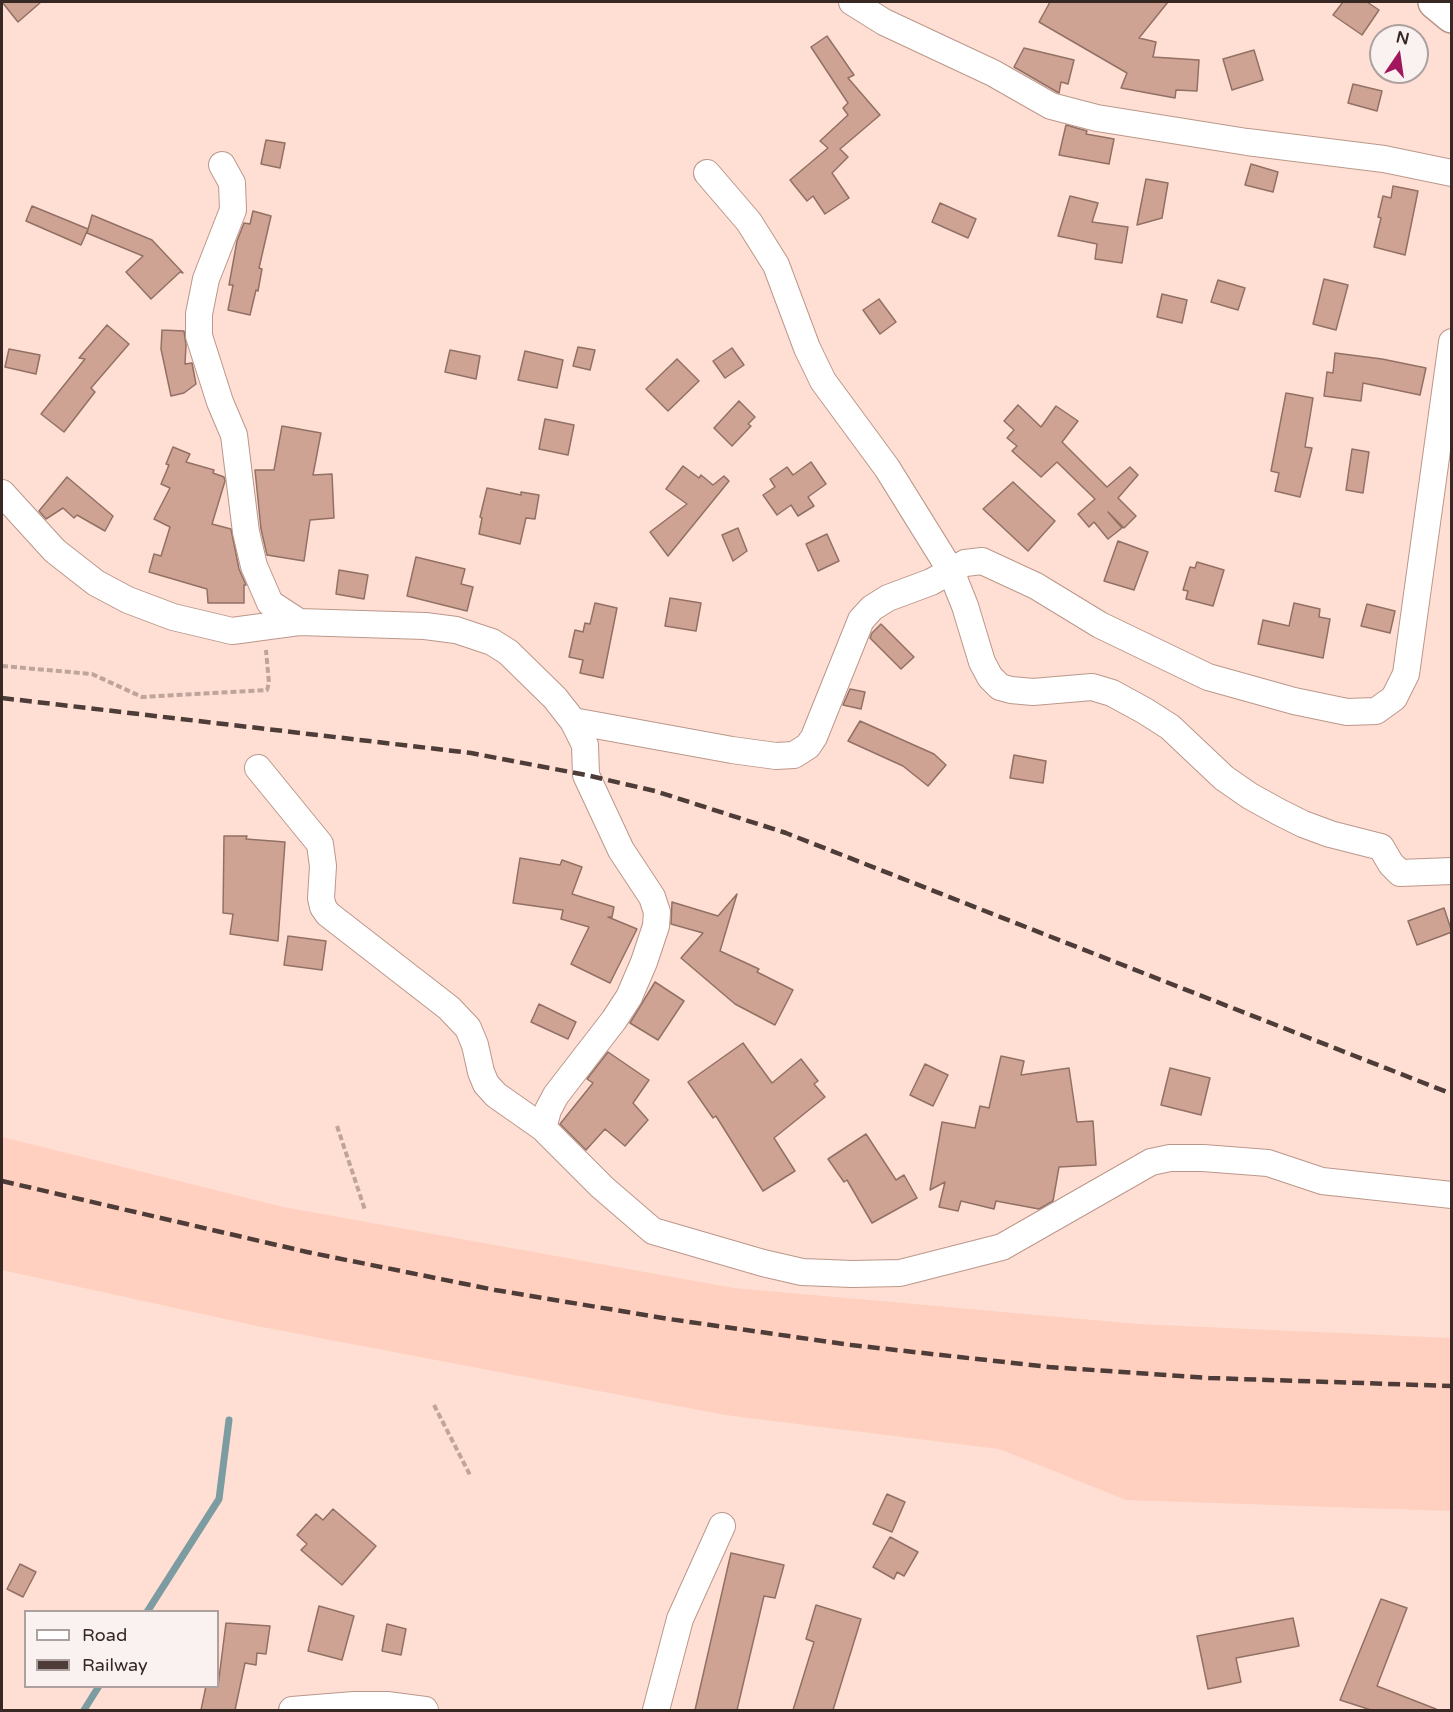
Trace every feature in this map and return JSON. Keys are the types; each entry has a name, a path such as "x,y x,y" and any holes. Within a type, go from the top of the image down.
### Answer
{"street":[{"path":"852,2 884,22 993,73 1051,106 1097,118 1247,142 1384,159 1452,173"},
{"path":"1435,2 1452,16"},
{"path":"222,165 232,183 233,210 206,279 199,314 199,336 220,402 234,435 246,532 254,566 270,603 299,622"},
{"path":"707,173 749,222 776,265 807,348 823,381 887,468 951,571 965,606 982,662 990,677 1000,687 1033,692 1092,687 1112,693 1170,727 1224,778 1250,796 1280,812 1330,834 1381,848 1400,873 1452,871"},
{"path":"573,721 732,750 776,756 794,755 808,746 814,737 861,620 872,608 888,598 931,582 965,562 982,561 1036,586 1100,624 1208,677 1294,701 1347,712 1376,711 1395,698 1406,674 1452,342"},
{"path":"2,493 55,551 96,584 173,617 232,631 299,622 425,626 456,630 492,642 508,652 555,698 573,721 585,745 586,775 621,850 652,897 657,912 656,926 629,997 556,1095 548,1110 543,1128"},
{"path":"258,768 320,844 323,866 321,898 328,914 449,1008 468,1028 486,1084 496,1095 543,1128 602,1187 653,1231 802,1272 900,1274 1002,1247 1151,1162 1170,1158 1203,1158 1268,1164 1322,1181 1452,1195"},
{"path":"656,1710 680,1619 722,1526"},
{"path":"292,1710 354,1705 425,1710"}],"path":[{"path":"2,666 92,674 142,697 267,690 269,683 265,628"},
{"path":"337,1126 365,1210"},
{"path":"434,1405 470,1475"}],"shaded area":[{"path":"2,1137 283,1207 734,1288 1138,1324 1451,1338 1451,1511 1126,1500 999,1449 725,1415 257,1326 2,1270"}],"building":[{"path":"2,2 41,2 18,22"},
{"path":"1050,2 1168,2 1139,38 1156,42 1153,57 1199,60 1197,91 1176,90 1175,98 1121,88 1127,73 1039,22"},
{"path":"1343,2 1367,2 1379,10 1362,35 1333,15"},
{"path":"827,36 854,75 848,78 880,115 840,149 848,157 832,173 849,198 825,214 813,196 807,201 790,180 828,148 820,141 848,115 843,108 848,103 811,47"},
{"path":"1024,48 1074,60 1068,84 1061,82 1059,93 1014,67"},
{"path":"1254,50 1263,80 1232,90 1223,59"},
{"path":"1353,84 1382,91 1377,111 1348,103"},
{"path":"1066,125 1087,131 1086,134 1114,139 1109,164 1059,155"},
{"path":"266,140 285,143 280,168 261,164"},
{"path":"1251,164 1278,172 1273,192 1245,185"},
{"path":"1146,179 1168,183 1162,218 1137,225"},
{"path":"1393,186 1418,191 1405,255 1374,247 1381,218 1378,217 1383,196 1391,198"},
{"path":"1070,196 1098,203 1092,222 1128,227 1122,263 1095,259 1097,244 1058,236"},
{"path":"940,203 976,219 968,238 932,222"},
{"path":"32,206 88,229 81,245 26,221"},
{"path":"253,211 271,216 259,268 262,269 258,291 256,290 250,315 228,310 233,285 229,285 237,241 244,223 250,224"},
{"path":"92,215 152,240 183,273 180,272 151,299 126,272 143,256 87,233"},
{"path":"1324,279 1348,285 1336,330 1313,324"},
{"path":"1218,280 1245,288 1238,310 1211,302"},
{"path":"1162,294 1187,300 1182,323 1157,317"},
{"path":"879,299 896,322 880,334 863,310"},
{"path":"107,325 129,344 91,388 95,392 64,432 41,414 85,359 79,358"},
{"path":"162,330 184,331 185,364 192,363 196,384 184,393 171,396 161,349"},
{"path":"578,347 595,350 590,370 573,366"},
{"path":"732,348 744,365 725,378 713,361"},
{"path":"9,349 40,355 36,374 5,367"},
{"path":"450,350 480,356 476,379 445,372"},
{"path":"525,351 563,360 557,388 518,380"},
{"path":"1335,353 1426,368 1420,395 1363,383 1361,401 1324,396 1327,372 1333,373"},
{"path":"677,359 699,381 668,411 646,389"},
{"path":"1286,393 1313,398 1305,447 1312,448 1300,497 1275,491 1279,473 1271,471"},
{"path":"739,401 755,417 748,424 751,426 732,446 714,428"},
{"path":"1018,405 1041,427 1056,406 1078,421 1062,442 1107,487 1130,467 1138,475 1118,498 1136,516 1124,528 1108,512 1122,528 1108,539 1094,522 1089,527 1078,514 1095,499 1057,462 1041,477 1012,451 1017,446 1007,438 1014,430 1004,421"},
{"path":"545,419 574,425 568,455 539,449"},
{"path":"282,426 321,433 313,475 332,474 334,518 310,520 304,561 267,555 261,529 255,470 274,470"},
{"path":"173,447 190,454 186,462 214,470 213,473 224,477 225,481 212,524 231,529 239,569 246,585 244,585 244,603 208,603 207,589 149,572 154,554 161,556 170,527 154,519 170,488 161,484"},
{"path":"1352,449 1369,452 1363,493 1346,490"},
{"path":"811,462 826,484 808,497 814,506 798,516 791,505 777,515 763,495 775,487 770,479 787,467 793,475"},
{"path":"683,466 699,478 701,475 713,485 724,476 729,481 668,556 650,532 687,504 666,489"},
{"path":"67,477 113,516 105,531 77,515 74,518 63,508 46,519 39,511"},
{"path":"1013,482 1055,521 1028,551 983,509"},
{"path":"487,488 521,495 521,492 539,495 535,519 526,518 520,544 479,534 482,518 480,517"},
{"path":"738,528 747,551 733,561 722,535"},
{"path":"827,534 839,561 818,571 806,544"},
{"path":"1118,541 1148,552 1134,590 1104,581"},
{"path":"416,557 465,569 461,584 473,587 467,611 407,596"},
{"path":"1197,562 1224,570 1213,606 1186,599 1188,591 1183,590 1190,567 1195,568"},
{"path":"339,570 368,575 364,599 336,594"},
{"path":"670,598 701,603 696,631 665,626"},
{"path":"595,603 617,608 603,678 580,673 583,660 569,657 575,630 583,632 585,623 590,624"},
{"path":"1294,603 1320,609 1319,617 1330,619 1323,658 1258,644 1263,620 1289,626"},
{"path":"1367,604 1395,611 1390,633 1361,626"},
{"path":"881,624 914,657 901,669 870,638"},
{"path":"850,689 865,692 861,709 843,705"},
{"path":"860,721 934,754 946,765 928,786 903,766 848,741"},
{"path":"1014,755 1046,761 1043,783 1010,778"},
{"path":"224,836 247,836 246,839 285,842 278,941 230,934 233,914 223,913"},
{"path":"520,858 560,865 562,860 582,867 572,894 614,907 612,917 608,917 637,929 610,983 571,964 589,927 561,919 563,910 513,903"},
{"path":"737,894 720,951 759,969 757,972 793,990 775,1025 735,1004 681,958 703,933 671,924 672,902 718,916"},
{"path":"1444,908 1452,932 1417,945 1408,921"},
{"path":"288,936 326,941 322,970 284,965"},
{"path":"655,982 684,1001 658,1040 630,1023"},
{"path":"539,1004 576,1022 568,1039 531,1022"},
{"path":"743,1043 772,1083 801,1059 818,1081 814,1084 825,1097 774,1138 795,1171 763,1191 716,1116 713,1118 688,1082"},
{"path":"608,1052 649,1080 633,1103 648,1120 625,1146 605,1129 586,1150 560,1124 593,1083 587,1079"},
{"path":"1001,1056 1024,1061 1021,1075 1069,1068 1077,1122 1093,1121 1096,1165 1059,1167 1053,1201 1039,1209 996,1201 994,1209 961,1201 958,1211 939,1207 945,1182 930,1190 942,1122 975,1128 980,1106 989,1108"},
{"path":"925,1064 948,1075 933,1106 910,1095"},
{"path":"1170,1068 1210,1078 1201,1115 1161,1105"},
{"path":"866,1134 896,1180 904,1175 917,1198 872,1223 847,1180 844,1182 828,1159"},
{"path":"887,1494 905,1502 892,1532 873,1524"},
{"path":"333,1509 376,1546 342,1585 301,1550 307,1544 297,1535 316,1514 323,1520"},
{"path":"890,1537 918,1552 904,1576 897,1572 894,1579 873,1567"},
{"path":"731,1553 784,1565 775,1598 764,1596 737,1710 695,1710"},
{"path":"20,1564 36,1572 23,1597 7,1589"},
{"path":"1381,1599 1407,1608 1377,1686 1436,1710 1371,1710 1340,1700"},
{"path":"816,1605 861,1619 833,1710 793,1710 814,1642 806,1639"},
{"path":"319,1606 354,1616 342,1660 308,1651"},
{"path":"1293,1618 1299,1646 1236,1658 1241,1682 1208,1689 1197,1636"},
{"path":"226,1623 270,1626 266,1654 257,1653 256,1665 245,1663 235,1710 201,1710 206,1688 219,1688"},
{"path":"387,1624 406,1629 401,1655 382,1651"}],"waterway":[{"path":"148,1610 219,1499 229,1420"},
{"path":"84,1710 98,1688"}],"railway":[{"path":"2,698 471,753 655,791 786,833 1452,1094"},
{"path":"2,1181 307,1252 495,1290 669,1319 851,1345 1049,1367 1209,1378 1452,1386"}]}
